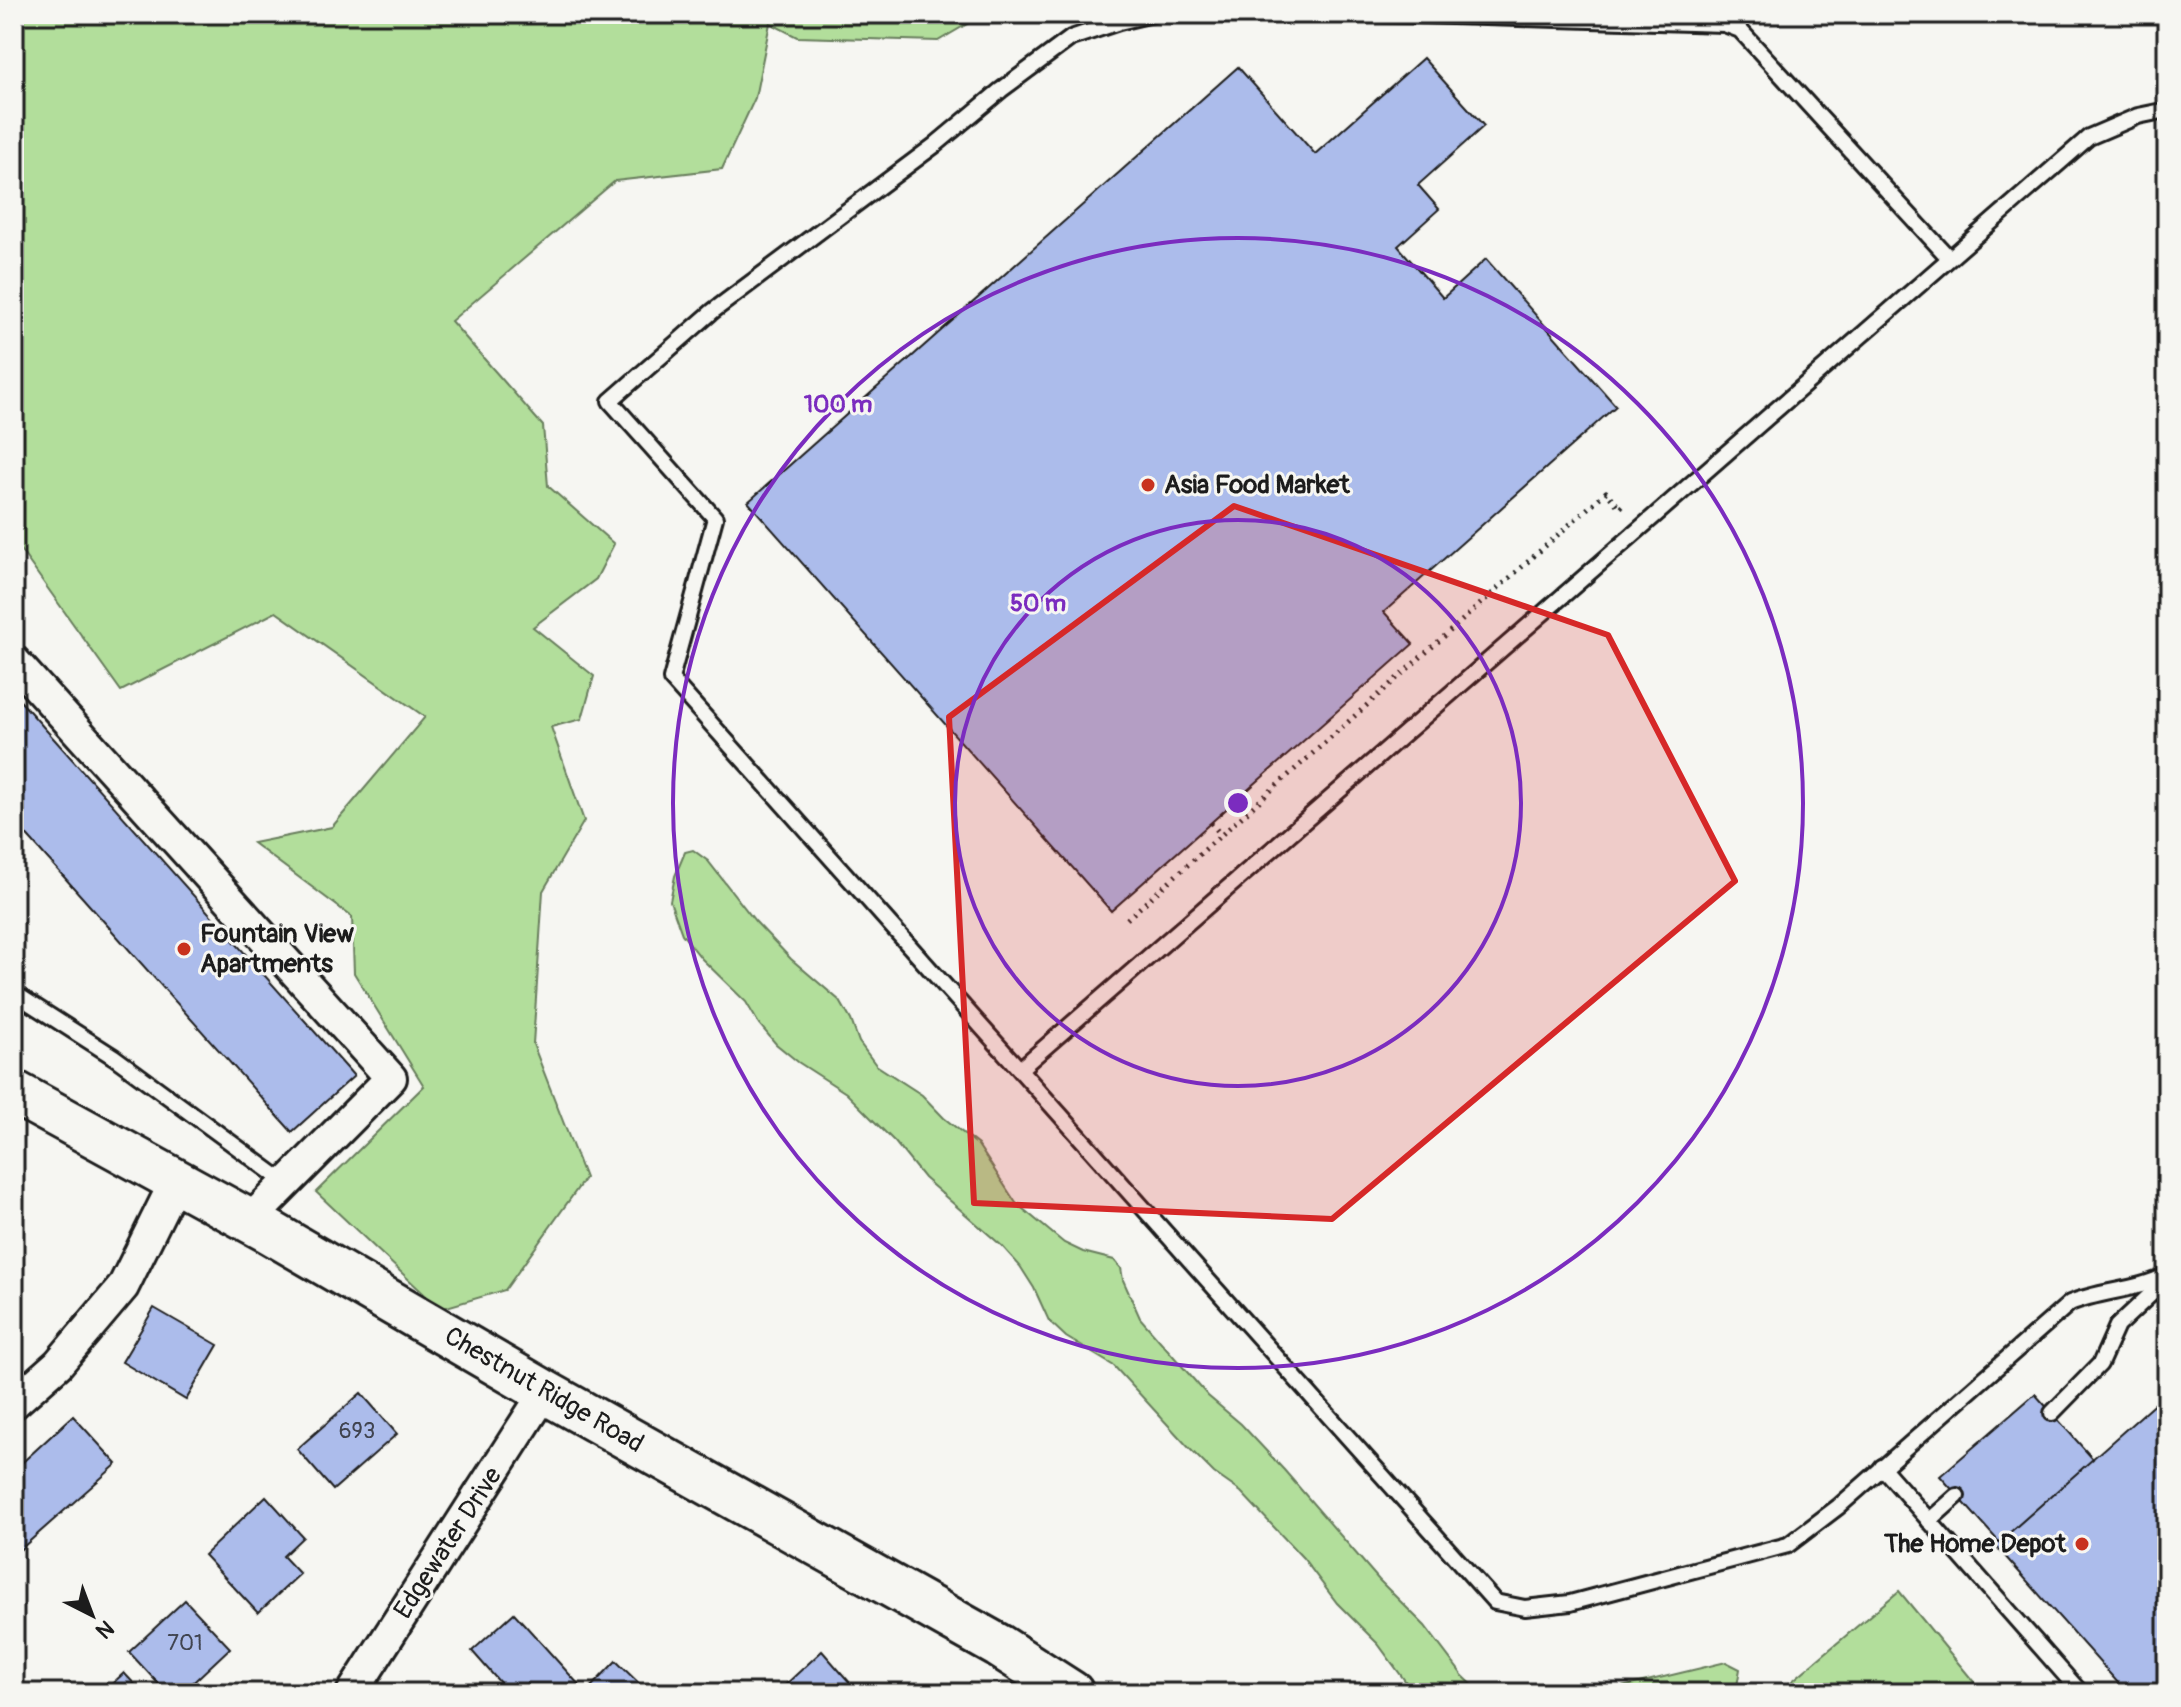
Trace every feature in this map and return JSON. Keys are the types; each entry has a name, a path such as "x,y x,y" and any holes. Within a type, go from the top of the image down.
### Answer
{"street":[{"path":"14,661 391,1078 249,1221"},
{"name":"Chestnut Ridge Road","path":"14,1092 249,1221 545,1392 999,1646 1072,1693"},
{"path":"14,1403 58,1364 123,1287 175,1182"},
{"name":"Edgewater Drive","path":"352,1693 545,1392"}],"lane":[{"path":"1153,14 1071,38 1001,90 935,145 713,311 610,401 715,518 671,679 1495,1602 1525,1608 1570,1603 1788,1545 1838,1507 2070,1303 2089,1295 2167,1277"},
{"path":"1384,14 1724,24 1740,30 1949,258"},
{"path":"1020,1069 2089,137 2138,116 2167,110"},
{"path":"14,993 114,1057 286,1183"},
{"path":"2052,1413 2100,1364 2117,1326 2167,1277"},
{"path":"1882,1467 2081,1693"},
{"path":"1929,1521 1957,1496"}],"path":[{"path":"1127,919 1606,492 1620,508 1630,500"},
{"path":"1211,823 1221,835"}],"highlighted area":[{"path":"1234,506 1608,635 1735,881 1332,1219 974,1203 949,717"}],"green space":[{"path":"14,14 984,14 938,41 797,37 770,23 755,98 722,169 615,181 451,321 543,426 548,486 614,544 596,579 533,627 594,676 582,719 551,727 584,821 543,891 533,1044 585,1178 505,1290 440,1309 316,1192 424,1086 354,973 352,917 253,843 332,827 425,717 276,612 121,691 14,541"},
{"path":"693,850 708,861 755,921 791,959 840,1001 859,1042 876,1065 922,1095 944,1118 978,1145 1016,1203 1064,1243 1083,1252 1114,1260 1121,1268 1140,1318 1208,1396 1241,1424 1284,1470 1481,1693 1414,1693 1378,1644 1337,1603 1303,1558 1241,1492 1214,1473 1114,1366 1066,1337 1049,1321 1034,1288 1002,1246 924,1178 895,1142 846,1093 776,1044 746,1002 702,959 682,934 670,901 675,876 685,852"},
{"path":"1899,1591 1983,1693 1778,1693"},
{"path":"1726,1662 1740,1669 1737,1686 1727,1693 1597,1693"}],"building":[{"name":"Asia Food Market","path":"1423,58 1484,126 1418,185 1439,209 1398,246 1443,298 1486,259 1616,406 1384,612 1413,644 1111,911 748,502 1238,67 1315,154"},
{"name":"Fountain View Apartments","path":"14,694 354,1076 292,1132 14,821"},
{"path":"154,1308 218,1345 186,1400 122,1362"},
{"path":"361,1393 397,1434 333,1490 297,1449"},
{"name":"The Home Depot","path":"2167,1393 2167,1693 2127,1693 1995,1545"},
{"path":"2035,1394 2093,1459 1999,1542 1940,1476"},
{"path":"73,1416 117,1464 14,1555 14,1470"},
{"path":"266,1496 303,1537 283,1556 300,1574 258,1613 204,1555"},
{"path":"185,1600 230,1648 182,1693 167,1693 129,1652"},
{"path":"514,1613 580,1686 573,1693 509,1693 472,1651"},
{"path":"822,1651 859,1693 792,1693 785,1685"},
{"path":"616,1661 649,1693 585,1693"},
{"path":"124,1673 143,1693 102,1693"}],"place":[{"name":"Asia Food Market","path":"1148,485"},
{"name":"Fountain View Apartments","path":"184,949"},
{"name":"The Home Depot","path":"2082,1544"}]}
